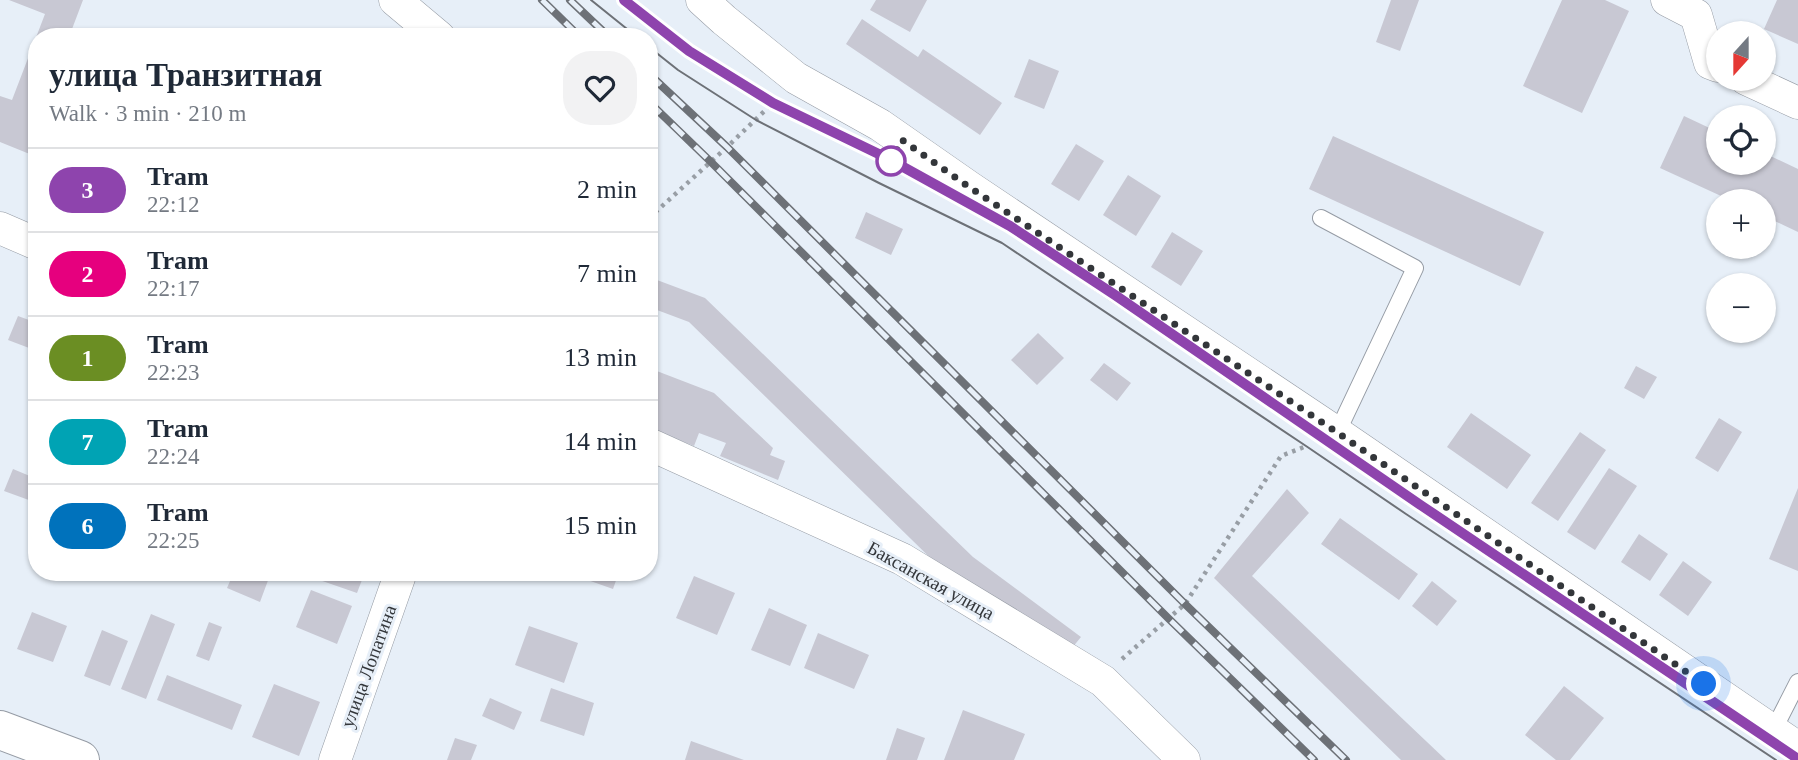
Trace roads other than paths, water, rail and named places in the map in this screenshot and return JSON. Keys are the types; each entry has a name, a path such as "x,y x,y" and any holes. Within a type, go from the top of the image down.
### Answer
{"street":[{"path":"395,0 428,28"},
{"path":"702,0 796,78 880,125 1338,433 1785,740"},
{"path":"1667,0 1699,7 1706,43"},
{"path":"1772,91 1798,103"},
{"path":"0,228 28,240"},
{"name":"Баксанская улица","path":"658,448 902,559 1103,681 1184,760"},
{"name":"улица Лопатина","path":"335,760 398,581"},
{"path":"0,730 80,760"}],"lane":[{"path":"1321,218 1415,268 1338,433"},
{"path":"1785,740 1798,682"}],"tram line":[{"path":"591,0 626,28"},
{"path":"624,0 689,51 773,103 887,158 1010,226 1798,759"},
{"name":"3","path":"624,0 689,51 773,103 887,158 1010,226 1798,759"},
{"path":"658,54 756,120 1002,243 1776,760"}],"railway":[{"path":"542,0 571,28"},
{"path":"570,0 600,28"},
{"path":"658,82 727,147 1185,604 1346,760"},
{"path":"658,111 1314,760"}]}
